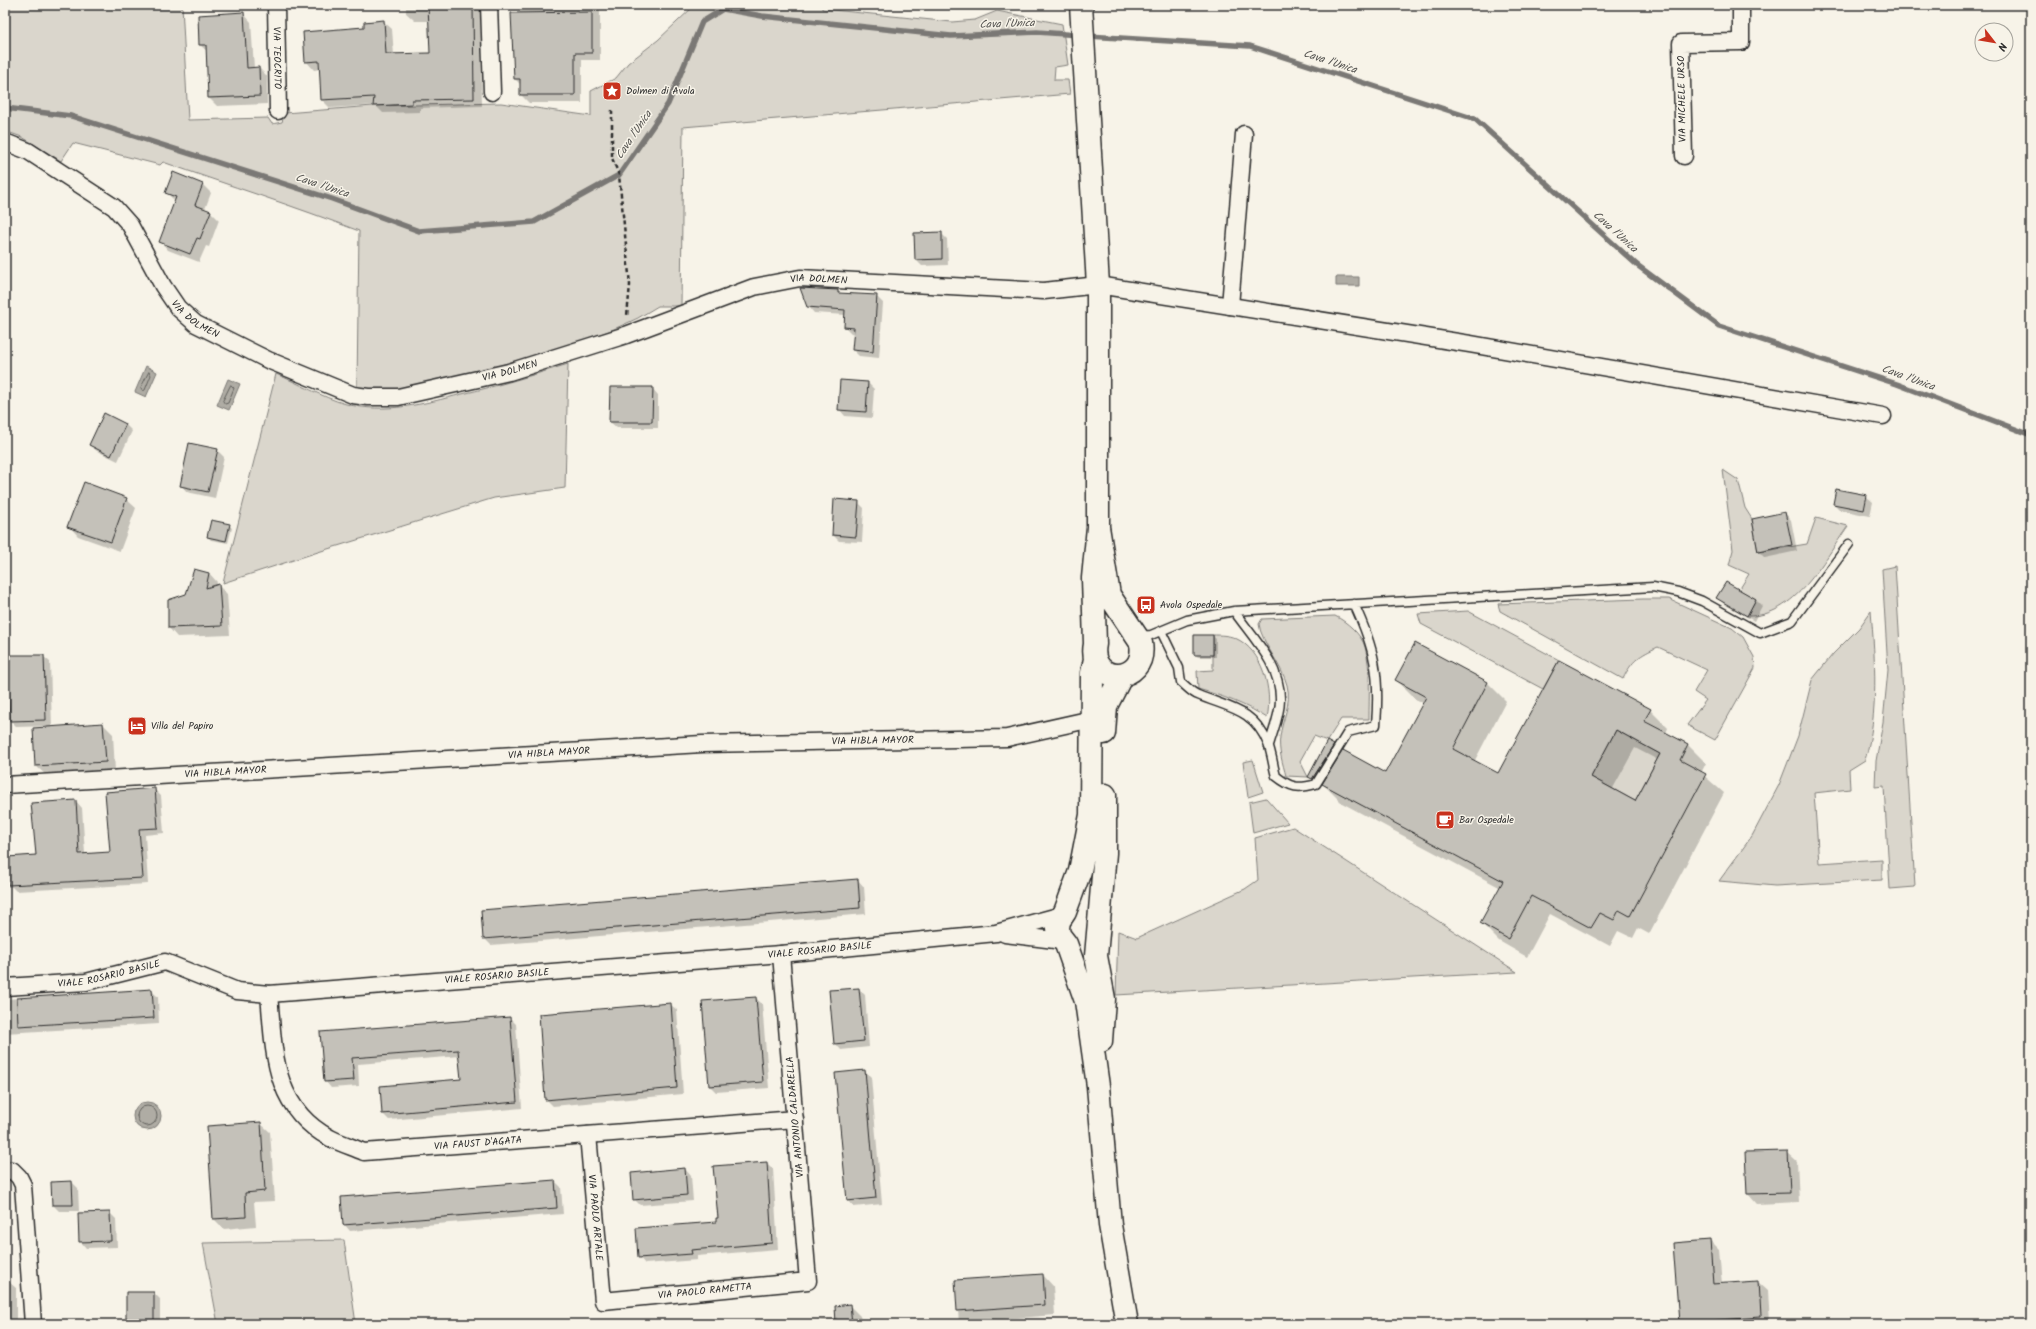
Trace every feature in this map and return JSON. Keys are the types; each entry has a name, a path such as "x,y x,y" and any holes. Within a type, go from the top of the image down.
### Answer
{"main road":[{"path":"1082,12 1086,56 1098,285 1098,527 1093,578 1095,652 1092,673 1091,815 1080,870 1058,928 1086,1001 1098,1086 1110,1225 1127,1324"},
{"path":"1098,527 1109,595 1141,643 1140,659 1134,669 1122,675 1114,675 1099,667 1095,652 1103,632 1110,628 1124,628 1134,634"},
{"path":"1098,1086 1104,1000 1096,956 1105,853 1104,727 1106,706 1122,675"},
{"path":"1063,913 1076,907 1089,909 1098,919 1099,929 1096,938 1086,946 1076,948 1064,942"}],"street":[{"name":"VIA TEOCRITO","path":"276,5 278,111"},
{"path":"489,5 492,92"},
{"name":"VIA MICHELE URSO","path":"1684,156 1681,43 1741,42 1741,5"},
{"path":"1230,306 1244,134"},
{"name":"VIA DOLMEN","path":"5,142 28,151 114,207 130,225 163,286 178,308 196,324 268,360 353,395 368,398 398,397 509,372 626,335 754,287 800,278 1044,291 1098,285 1470,344 1883,416"},
{"name":"VIA HIBLA MAYOR","path":"5,785 702,744 1007,738 1092,719"},
{"path":"996,933 1063,913"},
{"path":"996,933 1064,942"},
{"name":"VIALE ROSARIO BASILE","path":"5,987 86,982 166,962 237,990 269,994 781,954 996,933"},
{"name":"VIA ANTONIO CALDARELLA","path":"781,954 808,1281"},
{"name":"VIA FAUST D'AGATA","path":"269,994 276,1067 289,1101 308,1122 329,1138 364,1152 795,1119"},
{"name":"VIA PAOLO ARTALE","path":"588,1135 602,1301"},
{"path":"5,1171 12,1170 19,1177 23,1185 33,1324"},
{"name":"VIA PAOLO RAMETTA","path":"602,1301 808,1281"}],"lane":[{"path":"1134,634 1151,635 1187,620 1234,612 1654,587 1678,592 1702,600 1760,633 1792,621 1849,544"},
{"path":"1161,631 1179,668 1181,682 1197,695 1217,700 1244,714 1258,725 1269,745 1276,776 1292,787 1303,788 1316,784 1348,732 1376,725 1378,699 1376,667 1368,634 1354,604"},
{"path":"1234,612 1269,659 1279,680 1280,701 1269,745"}],"path":[{"path":"612,110 612,158 619,175 630,285 626,335"}],"shaded area":[{"path":"5,5 182,5 188,120 268,118 272,124 282,122 285,113 373,106 501,103 591,116 591,91 616,78 628,63 658,40 695,5 822,5 822,9 952,22 975,20 997,11 1062,24 1068,65 1055,67 1054,80 1068,80 1070,94 683,127 681,306 658,306 638,318 614,329 561,348 403,392 357,388 359,231 286,204 163,162 160,165 73,143 61,161 22,137 5,131"},
{"path":"568,364 565,488 494,498 223,583 276,374 328,398 346,404 361,407 390,408 448,398 502,384"},
{"path":"1723,470 1738,480 1745,508 1752,519 1758,552 1807,544 1816,518 1848,526 1818,570 1794,597 1780,608 1764,614 1747,616 1756,599 1739,590 1749,574 1729,565 1733,550"},
{"path":"1895,566 1915,887 1890,889 1884,786 1875,787 1876,761 1883,722 1888,670 1882,569"},
{"path":"1669,599 1732,628 1743,637 1754,657 1755,668 1715,740 1687,725 1706,700 1694,692 1707,670 1658,647 1637,659 1623,679 1500,611 1498,604"},
{"path":"1468,611 1559,660 1543,689 1421,624 1418,614"},
{"path":"1871,611 1875,686 1872,724 1865,760 1849,770 1850,789 1814,793 1819,863 1882,859 1882,880 1775,886 1719,881 1752,836 1779,785 1798,736 1812,680 1833,654 1859,628"},
{"path":"1335,616 1344,621 1353,629 1361,638 1365,647 1369,673 1369,719 1341,719 1327,741 1314,736 1300,761 1308,777 1286,776 1281,757 1280,742 1281,730 1288,705 1287,685 1281,670 1264,638 1259,624 1262,619"},
{"path":"1213,635 1235,638 1245,644 1259,661 1267,684 1267,718 1234,701 1198,689 1197,671 1213,670"},
{"path":"1616,730 1660,754 1635,801 1591,777"},
{"path":"1253,760 1263,792 1248,797 1243,762"},
{"path":"1266,798 1288,823 1253,833 1249,802"},
{"path":"1293,827 1517,972 1116,995 1118,931 1137,938 1245,889 1258,880 1255,838"},
{"path":"344,1240 356,1324 218,1324 203,1243"}],"water":[{"path":"1336,277 1359,277 1359,286 1336,286"},
{"path":"146,366 157,372 146,397 135,392"},
{"path":"228,379 240,384 229,410 217,405"},
{"path":"147,1102 157,1106 161,1116 157,1126 147,1130 137,1126 133,1116 137,1106"}],"building":[{"path":"428,5 473,5 474,99 412,100 412,104 373,106 374,97 321,100 319,61 305,62 303,32 364,27 364,22 384,20 386,54 430,53"},
{"path":"244,12 247,68 259,67 260,96 208,98 206,45 199,45 198,15"},
{"path":"592,12 592,53 575,53 575,95 520,95 520,79 514,79 511,13"},
{"path":"173,172 203,184 195,205 211,211 200,239 197,238 190,254 159,242 176,197 165,193"},
{"path":"942,232 942,259 915,260 914,233"},
{"path":"800,288 838,290 838,293 877,295 873,352 852,350 854,328 844,327 845,310 807,307"},
{"path":"840,380 868,382 866,412 838,410"},
{"path":"610,387 653,387 652,422 609,422"},
{"path":"104,413 126,424 111,456 89,445"},
{"path":"189,443 218,449 208,492 180,486"},
{"path":"84,482 127,498 111,542 67,527"},
{"path":"1836,489 1867,495 1864,510 1833,504"},
{"path":"834,499 859,501 856,537 832,535"},
{"path":"1785,512 1792,545 1758,552 1752,519"},
{"path":"211,520 230,524 226,541 207,537"},
{"path":"194,569 209,573 206,588 219,584 222,626 168,628 168,600 186,594"},
{"path":"1726,582 1756,599 1747,616 1716,598"},
{"path":"1194,635 1213,635 1213,655 1194,655"},
{"path":"1415,643 1488,682 1453,749 1498,773 1559,660 1651,709 1644,721 1688,744 1680,760 1706,774 1630,916 1619,910 1614,920 1600,913 1591,928 1531,896 1508,939 1480,923 1503,881 1322,784 1343,750 1385,773 1426,697 1395,680","holes":["1616,730 1660,754 1635,801 1591,777"]},
{"path":"7,655 44,655 46,720 10,721"},
{"path":"103,723 106,762 35,766 33,728"},
{"path":"1327,741 1334,745 1312,779 1308,777"},
{"path":"155,788 158,828 139,829 143,878 8,885 7,857 36,855 31,803 76,800 79,854 110,852 105,792"},
{"path":"858,879 860,908 483,939 481,910"},
{"path":"859,988 864,1041 834,1044 829,990"},
{"path":"152,989 154,1018 18,1026 17,998"},
{"path":"756,997 763,1082 709,1086 702,1001"},
{"path":"671,1003 677,1088 545,1100 539,1014"},
{"path":"510,1017 517,1102 382,1114 380,1086 461,1079 458,1050 352,1058 354,1080 324,1082 320,1032"},
{"path":"865,1070 876,1198 847,1201 835,1073"},
{"path":"261,1122 265,1191 245,1193 246,1217 213,1219 207,1126"},
{"path":"1788,1151 1790,1193 1747,1194 1745,1152"},
{"path":"767,1162 772,1243 691,1250 692,1254 638,1258 636,1228 716,1222 716,1218 718,1218 713,1166"},
{"path":"685,1168 687,1195 633,1200 631,1173"},
{"path":"555,1180 557,1208 343,1225 341,1197"},
{"path":"72,1181 73,1205 52,1205 51,1182"},
{"path":"110,1212 111,1241 79,1242 78,1213"},
{"path":"1710,1240 1713,1284 1758,1281 1760,1317 1679,1323 1673,1243"},
{"path":"1043,1274 1045,1305 957,1311 955,1280"},
{"path":"126,1292 154,1292 154,1324 126,1324"},
{"path":"850,1304 852,1324 836,1324 835,1306"}],"waterway":[{"name":"Cava l'Unica","path":"5,108 71,116 332,199 419,231 534,222 619,175 668,104 702,22 723,9 762,16 951,36 1037,32 1079,35"},
{"name":"Cava l'Unica","path":"1088,36 1250,46 1475,119 1637,265 1719,326 1897,384 2031,435"}],"place":[{"name":"Dolmen di Avola","path":"612,91"},
{"name":"Avola Ospedale","path":"1146,605"},
{"name":"Villa del Papiro","path":"137,726"},
{"name":"Bar Ospedale","path":"1445,820"}]}
